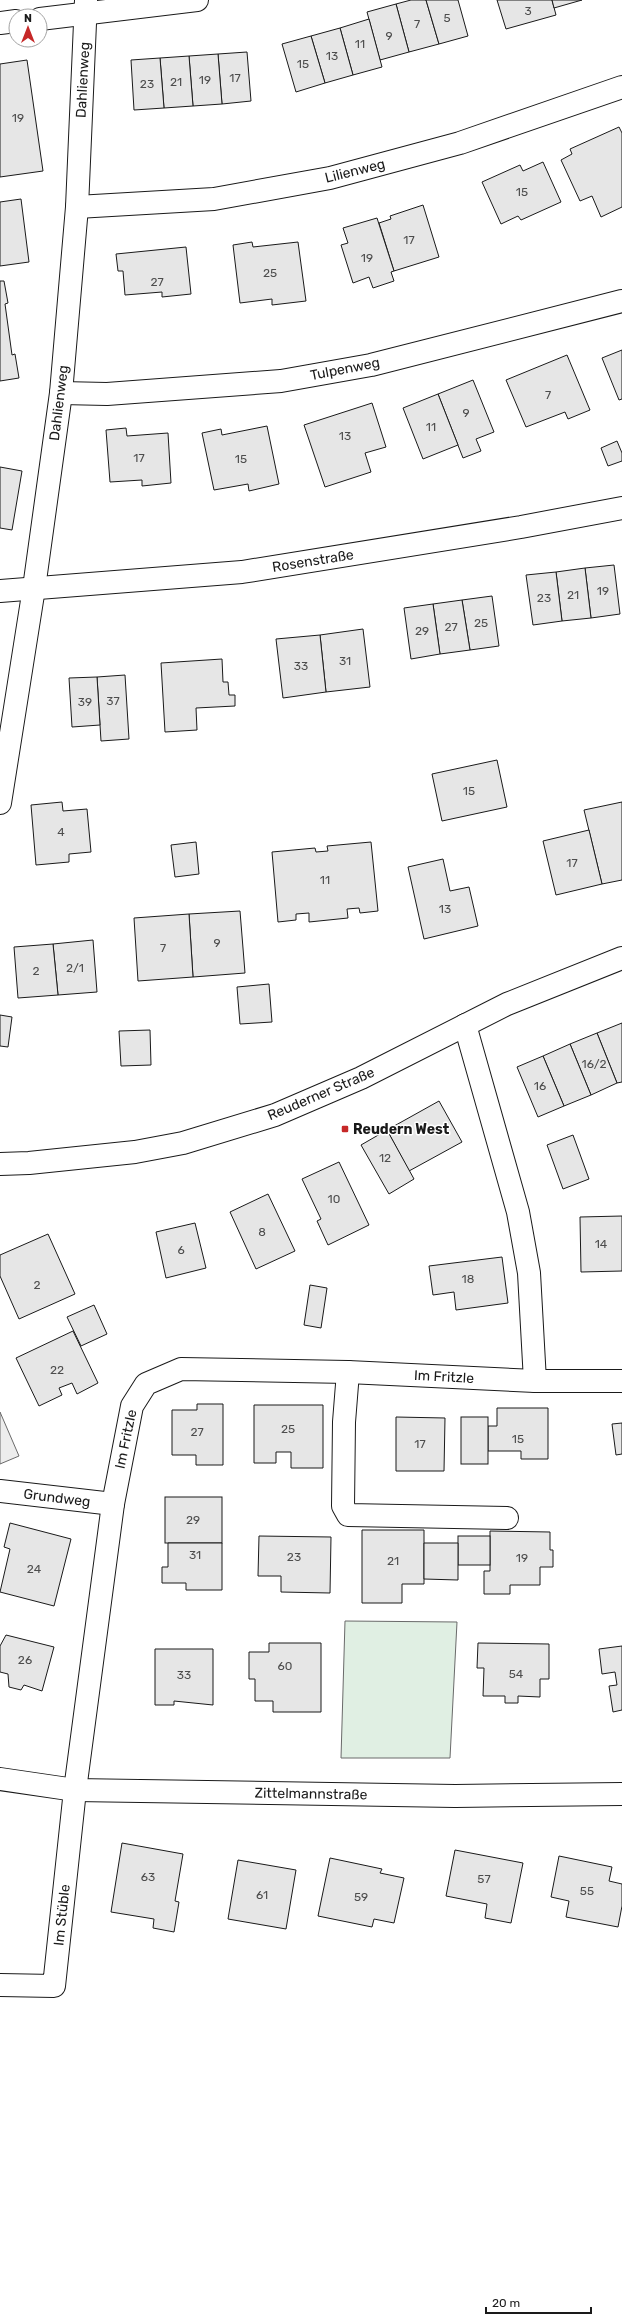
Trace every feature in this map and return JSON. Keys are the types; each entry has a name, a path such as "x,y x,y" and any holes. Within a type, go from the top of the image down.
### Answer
{"street":[{"path":"48,17 86,6 197,0"},
{"name":"Dahlienweg","path":"0,802 34,588 61,393 77,207 86,6"},
{"name":"Lilienweg","path":"77,207 214,199 330,178 460,143 622,87"},
{"name":"Tulpenweg","path":"61,393 106,394 281,381 371,365 622,301"},
{"name":"Rosenstraße","path":"0,591 242,572 521,527 622,508"},
{"name":"Reuderner Straße","path":"0,1164 29,1163 135,1152 191,1140 275,1115 361,1078 507,1004 622,958"},
{"path":"465,1025 518,1212 529,1273 535,1382"},
{"name":"Im Fritzle","path":"75,1790 113,1504 132,1406 146,1384 181,1369 348,1372 535,1382 622,1381"},
{"path":"348,1372 344,1422 343,1506 348,1515 507,1518"},
{"name":"Grundweg","path":"0,1491 113,1504"},
{"name":"Zittelmannstraße","path":"0,1779 75,1790 455,1796 622,1794"},
{"name":"Im Stüble","path":"0,1985 54,1986 75,1790"}],"green space":[{"path":"345,1621 457,1622 450,1758 341,1758"}],"shaded area":[{"path":"0,1412 19,1456 0,1464"}],"building":[{"path":"411,0 426,0 439,44 409,52 396,4"},
{"path":"426,0 458,0 468,36 439,44"},
{"path":"497,0 552,0 556,15 506,29"},
{"path":"552,0 582,0 554,8"},
{"path":"396,4 409,52 380,60 367,12"},
{"path":"369,19 382,67 353,75 340,28"},
{"path":"340,28 353,75 325,83 311,36"},
{"path":"311,36 325,83 296,92 282,44"},
{"path":"247,52 251,101 222,104 218,54"},
{"path":"218,54 222,104 193,106 189,56"},
{"path":"189,56 193,106 164,108 160,58"},
{"path":"160,58 164,108 134,110 131,60"},
{"path":"27,60 43,171 0,177 0,64"},
{"path":"619,127 622,133 622,207 601,217 592,196 580,201 561,160 572,154 570,149"},
{"path":"543,162 561,202 521,220 518,216 501,224 482,182 520,165 523,171"},
{"path":"21,199 29,262 0,266 0,202"},
{"path":"423,205 439,257 394,271 379,223 391,219 390,216"},
{"path":"377,218 394,271 391,272 394,281 373,288 369,277 353,283 341,245 348,243 343,228"},
{"path":"252,242 253,247 298,242 306,301 272,305 272,299 240,303 233,245"},
{"path":"186,247 191,294 162,297 162,292 125,295 123,271 118,271 116,254"},
{"path":"0,281 4,281 8,303 5,304 12,355 15,354 19,378 0,381"},
{"path":"622,350 622,399 619,400 602,358"},
{"path":"567,355 590,410 568,419 565,412 526,427 506,380"},
{"path":"473,380 494,432 476,439 481,451 463,458 438,394"},
{"path":"438,394 458,445 423,459 403,408"},
{"path":"372,403 386,447 365,453 371,472 325,487 304,425"},
{"path":"267,426 279,484 249,491 248,484 214,490 202,433 221,429 222,435"},
{"path":"126,428 127,436 168,433 171,483 142,486 142,480 110,482 106,430"},
{"path":"617,441 622,453 622,461 608,466 601,448"},
{"path":"0,467 22,471 12,530 0,528"},
{"path":"614,565 620,614 591,618 585,568"},
{"path":"585,568 591,618 562,621 556,572"},
{"path":"556,572 562,621 533,625 526,575"},
{"path":"492,596 499,646 470,650 462,600"},
{"path":"462,600 470,650 440,654 433,604"},
{"path":"433,604 440,654 411,659 404,608"},
{"path":"363,629 370,687 326,692 320,635"},
{"path":"320,635 326,692 283,698 276,639"},
{"path":"222,659 223,682 228,682 229,695 235,695 235,706 196,708 197,730 165,732 161,663"},
{"path":"125,675 129,739 101,741 97,677"},
{"path":"97,677 100,725 72,727 69,678"},
{"path":"497,760 507,807 442,821 432,774"},
{"path":"62,802 63,811 87,809 91,852 69,854 69,862 36,865 31,805"},
{"path":"622,802 622,880 602,884 584,810"},
{"path":"589,830 602,884 556,895 543,841"},
{"path":"196,842 199,874 175,877 171,845"},
{"path":"371,842 378,911 360,913 359,908 347,909 348,918 309,922 309,913 296,914 296,920 278,922 272,852 315,848 316,852 328,851 327,846"},
{"path":"443,859 450,891 469,887 478,926 424,939 408,867"},
{"path":"240,911 245,973 193,977 189,914"},
{"path":"189,914 193,977 138,981 134,918"},
{"path":"93,940 97,992 58,995 53,944"},
{"path":"53,944 58,995 18,998 14,947"},
{"path":"269,984 272,1022 240,1024 237,987"},
{"path":"0,1015 12,1017 8,1047 0,1046"},
{"path":"622,1023 622,1082 617,1083 597,1033"},
{"path":"150,1030 151,1065 121,1066 119,1031"},
{"path":"597,1033 617,1083 591,1095 570,1044"},
{"path":"570,1044 591,1095 564,1106 543,1056"},
{"path":"543,1056 564,1106 538,1117 517,1067"},
{"path":"439,1101 462,1142 409,1171 387,1130"},
{"path":"387,1130 414,1179 389,1194 361,1145"},
{"path":"573,1135 589,1179 563,1189 547,1145"},
{"path":"339,1162 369,1225 328,1245 317,1221 321,1219 302,1179"},
{"path":"268,1194 295,1251 256,1269 230,1212"},
{"path":"622,1216 622,1271 581,1272 580,1217"},
{"path":"195,1223 206,1268 166,1278 156,1232"},
{"path":"48,1234 75,1294 19,1319 0,1276 0,1255"},
{"path":"502,1257 508,1303 456,1310 454,1292 433,1295 429,1266"},
{"path":"310,1285 327,1288 321,1328 304,1325"},
{"path":"94,1305 107,1334 81,1346 67,1317"},
{"path":"73,1331 98,1383 77,1394 72,1383 59,1388 62,1395 39,1406 16,1358"},
{"path":"197,1404 223,1404 223,1465 196,1465 196,1455 172,1455 172,1410 197,1410"},
{"path":"254,1405 323,1405 323,1468 291,1468 291,1452 276,1452 276,1463 254,1463"},
{"path":"497,1408 548,1408 548,1459 521,1459 521,1451 488,1451 488,1426 497,1426"},
{"path":"396,1417 445,1418 444,1471 396,1471"},
{"path":"461,1417 488,1417 488,1464 461,1464"},
{"path":"622,1423 622,1454 616,1455 612,1424"},
{"path":"165,1497 222,1497 222,1543 165,1543"},
{"path":"10,1523 71,1539 54,1606 0,1592 10,1549 4,1547"},
{"path":"362,1530 424,1530 424,1584 402,1584 402,1603 362,1603"},
{"path":"490,1531 550,1532 550,1550 553,1550 553,1567 540,1567 540,1585 510,1585 510,1594 484,1594 484,1571 490,1571"},
{"path":"259,1536 331,1537 330,1593 281,1592 281,1576 258,1576"},
{"path":"458,1536 490,1536 490,1565 458,1565"},
{"path":"168,1543 222,1543 222,1590 186,1590 186,1583 162,1583 162,1567 168,1567"},
{"path":"424,1543 458,1543 458,1580 424,1579"},
{"path":"6,1635 54,1647 42,1691 24,1685 21,1690 9,1687 8,1674 0,1672 0,1646"},
{"path":"269,1643 321,1643 321,1712 273,1712 273,1701 255,1701 255,1679 249,1679 249,1652 269,1652"},
{"path":"478,1643 549,1644 549,1679 540,1679 540,1697 518,1696 518,1703 505,1703 505,1696 483,1696 484,1668 477,1668"},
{"path":"622,1646 622,1710 613,1712 609,1686 617,1685 615,1672 602,1674 599,1649"},
{"path":"155,1649 213,1649 213,1705 174,1701 174,1705 155,1705"},
{"path":"122,1843 183,1854 175,1901 179,1902 174,1932 153,1928 154,1919 111,1912"},
{"path":"455,1850 523,1863 511,1923 485,1918 487,1904 446,1896"},
{"path":"559,1856 612,1867 609,1881 622,1884 622,1906 618,1927 566,1917 569,1901 551,1897"},
{"path":"330,1858 382,1869 380,1873 404,1878 394,1923 374,1919 372,1927 318,1916"},
{"path":"238,1860 296,1870 286,1929 228,1919"}],"place":[{"name":"Reudern West","path":"345,1129"}]}
